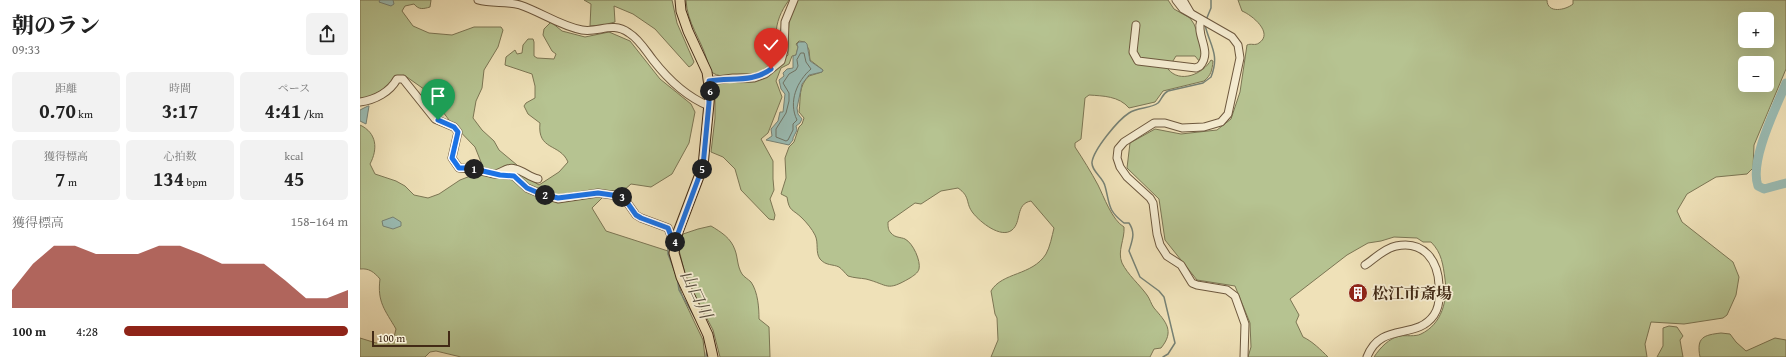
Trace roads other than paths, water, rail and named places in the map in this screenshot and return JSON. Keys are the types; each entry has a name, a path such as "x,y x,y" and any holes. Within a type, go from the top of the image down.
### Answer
{"main road":[{"path":"680,0 684,21 702,61 709,81 709,106 703,166 674,244 674,253 678,269 708,335 714,357"}],"street":[{"path":"478,0 486,2 508,2 521,5 542,13 562,24 583,30 615,27 629,33 662,72 697,101 709,106"},
{"path":"709,81 732,78 754,78 765,74 781,60 784,50 785,22 794,0"},
{"path":"1176,0 1179,5 1192,16 1232,37 1238,44 1240,58 1230,106 1225,118 1215,125 1182,128 1165,123 1154,123 1124,142 1118,149 1117,158 1127,177 1150,198 1153,204 1156,234 1160,245 1167,256 1181,265 1192,283 1227,290 1235,296 1245,324 1244,357"},
{"path":"1183,0 1192,16"},
{"path":"1136,25 1132,52 1138,61 1196,68 1200,66 1205,57 1204,47 1199,32 1204,22"},
{"path":"360,102 370,100 384,93 391,89 397,79 403,79 435,119 454,127 458,132 452,158 456,166 459,168 470,168 496,174 514,176 527,188 541,194 558,198 598,193 624,198 636,215 668,228 674,244"},
{"path":"496,174 508,168 514,168 530,178 538,179"},
{"path":"1365,265 1388,249 1396,246 1408,245 1418,248 1429,256 1436,266 1440,294 1437,310 1430,320 1416,329 1396,332 1385,337 1374,345 1367,357"}],"water":[{"path":"380,0 393,0 394,4 391,6 379,2"},
{"path":"799,42 805,42 807,44 810,61 823,70 822,72 809,75 802,84 797,108 798,114 802,119 796,126 797,130 789,145 766,140 772,136 771,129 778,121 780,112 783,112 785,94 781,89 779,80 784,76 783,73 787,69 793,68 793,56 796,55 798,47 797,44"},
{"path":"368,106 366,124 360,121 360,110"},
{"path":"393,217 401,222 401,226 393,229 383,226 382,221"}],"waterway":[{"path":"1206,20 1211,8 1211,0"},
{"path":"1163,357 1168,354 1175,343 1164,297 1159,291 1140,277 1129,251 1133,237 1131,227 1129,223 1124,223 1112,210 1104,183 1093,168 1092,162 1097,150 1107,135 1129,113 1155,105 1168,91 1203,83 1211,77 1215,62 1213,50 1205,25"},
{"path":"1786,83 1770,120 1760,149 1756,175 1758,186 1764,189 1786,183"},
{"name":"山口川","path":"670,242 668,246 668,254 677,277 679,290 695,318"},
{"name":"山口川","path":"706,357 707,348"}],"place":[{"name":"松江市斎場","path":"1358,293"}]}
